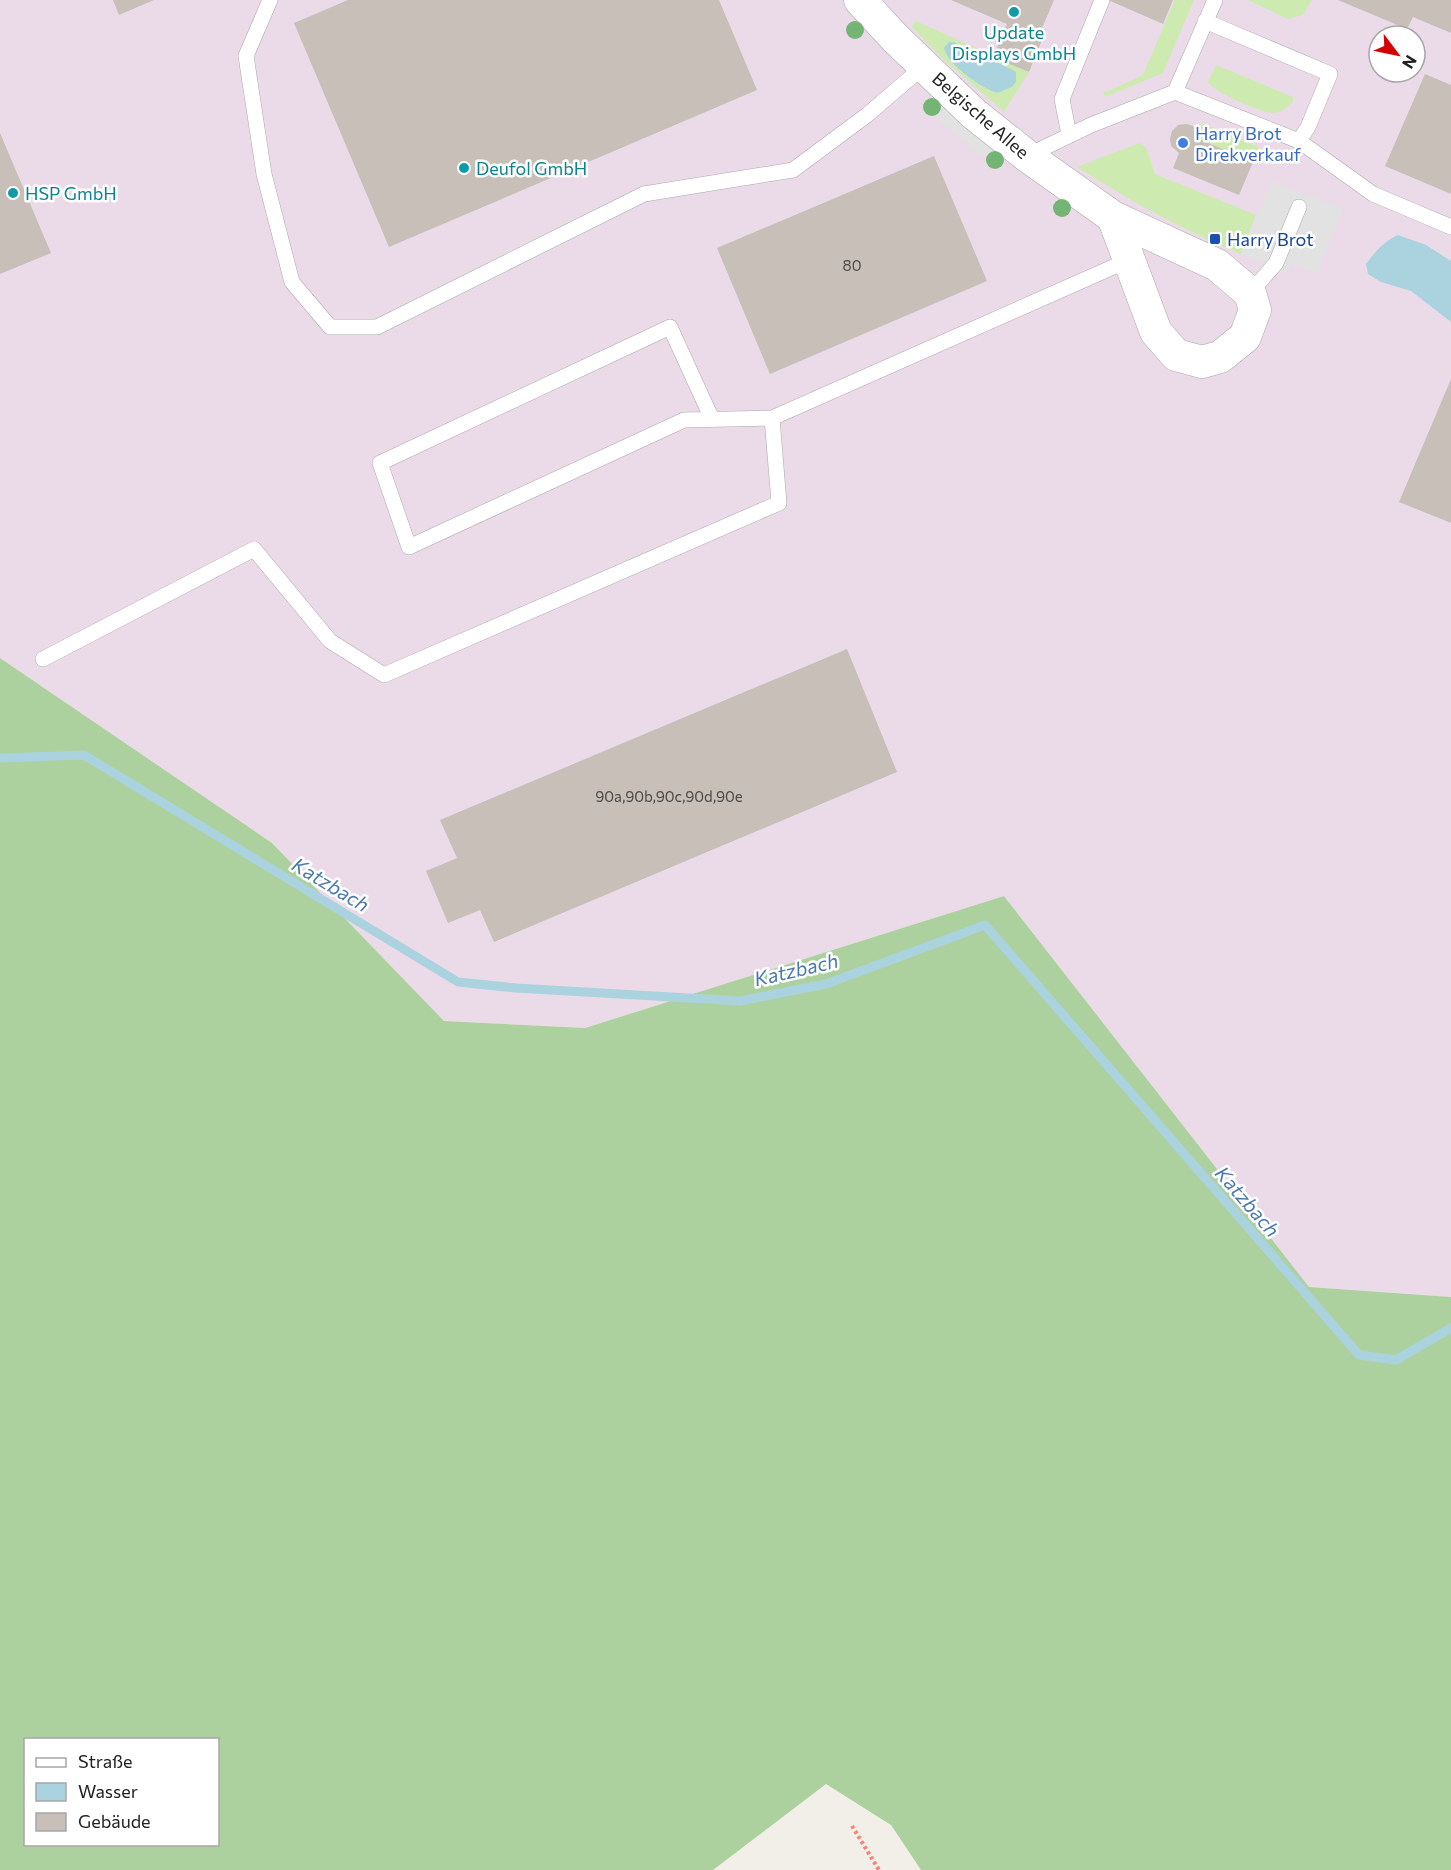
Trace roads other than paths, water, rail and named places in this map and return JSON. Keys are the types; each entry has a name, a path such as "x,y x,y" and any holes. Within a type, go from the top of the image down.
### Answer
{"street":[{"name":"Belgische Allee","path":"860,0 973,113 1027,156 1113,218 1217,265 1250,293"},
{"path":"1113,218 1156,332 1176,355 1202,362 1220,357 1245,337 1255,310 1250,293"}],"lane":[{"path":"270,0 246,56 264,174 292,282 330,327 377,327 644,194 793,170 867,115 924,66"},
{"path":"1069,135 1062,99 1102,0"},
{"path":"1175,92 1215,0"},
{"path":"1205,21 1330,74 1308,127 1299,141"},
{"path":"1027,156 1069,135 1175,92 1299,141 1373,194 1451,227"},
{"path":"1250,293 1276,263 1299,207"},
{"path":"712,419 670,327 380,463 409,548 684,420 772,418 1129,260"},
{"path":"43,659 254,549 330,641 384,675 779,503 772,418"}],"water":[{"path":"949,42 1011,69 1016,72 1016,82 1012,87 997,93 982,86 951,61 944,48"},
{"path":"1398,235 1426,245 1451,261 1451,322 1411,291 1381,282 1368,274 1366,264 1380,247"}],"waterway":[{"name":"Katzbach","path":"0,758 84,755 458,982 516,988 740,1001 826,984 985,925 1359,1355 1396,1360 1451,1328"}],"place":[{"name":"Update Displays GmbH","path":"1014,12"},
{"name":"Harry Brot Direkverkauf","path":"1183,143"},
{"name":"Deufol GmbH","path":"464,168"},
{"name":"HSP GmbH","path":"13,193"},
{"name":"Harry Brot","path":"1215,239"}]}
